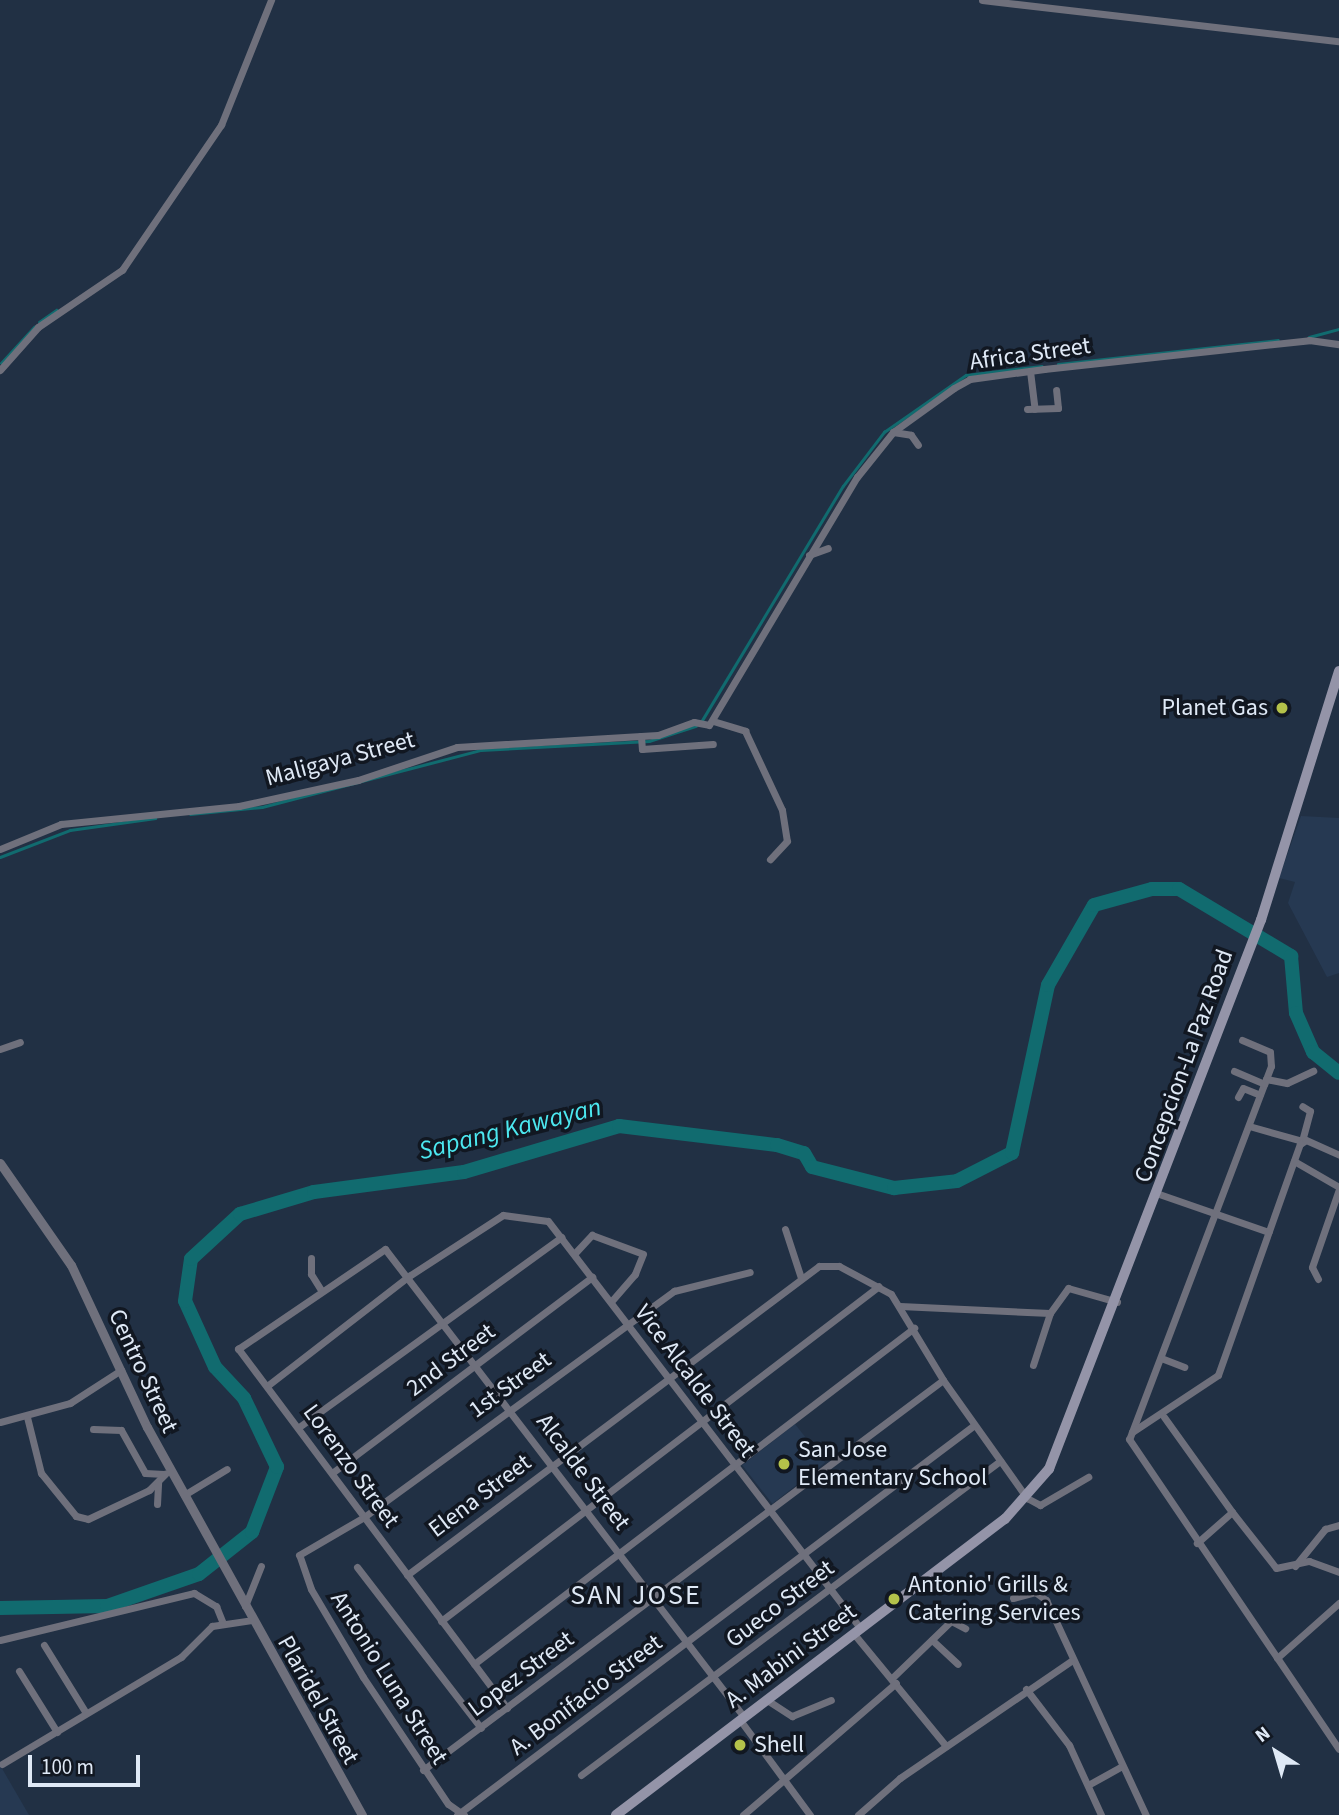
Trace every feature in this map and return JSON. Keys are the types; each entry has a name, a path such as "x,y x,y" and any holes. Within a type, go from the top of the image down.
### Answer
{"main road":[{"name":"Concepcion-La Paz Road","path":"1049,1469 1159,1194 1261,920 1339,671"},
{"name":"A. Mabini Street","path":"616,1815 857,1632 1027,1498 1049,1469"}],"street":[{"path":"0,370 38,327 122,271 221,125 271,0"},
{"path":"982,0 1339,41"},
{"name":"Africa Street","path":"713,721 809,555 893,432 970,379 1309,340 1339,344"},
{"path":"1030,371 1031,409 1058,408 1056,390"},
{"path":"893,432 911,435 918,445"},
{"path":"809,555 828,548"},
{"path":"713,721 745,732 782,810 787,841 770,859"},
{"name":"Maligaya Street","path":"0,849 61,824 239,806 358,779 457,747 640,740 713,721"},
{"path":"640,740 650,749 713,744"},
{"path":"1242,1040 1272,1055 1265,1082 1218,1214 1130,1442 1339,1749"},
{"path":"0,1049 20,1042"},
{"path":"1234,1071 1265,1082 1287,1083 1313,1071"},
{"path":"1238,1097 1243,1088 1260,1095"},
{"path":"1132,1433 1164,1417 1218,1375 1302,1141 1310,1115 1302,1106"},
{"path":"1250,1126 1339,1155"},
{"path":"1294,1161 1339,1188 1312,1267 1318,1279"},
{"name":"Centro Street","path":"0,1163 71,1265 168,1473 184,1495 244,1604"},
{"path":"1159,1194 1269,1233"},
{"name":"Vice Alcalde Street","path":"409,1276 509,1213 548,1221 575,1253 769,1510 857,1632 946,1746"},
{"path":"785,1228 801,1278"},
{"path":"575,1253 592,1236 643,1254 611,1302"},
{"path":"299,1427 561,1237"},
{"name":"Alcalde Street","path":"321,1290 390,1251 621,1553 786,1777 810,1815"},
{"path":"311,1258 310,1274 321,1290"},
{"name":"Elena Street","path":"407,1575 812,1271 839,1266 879,1286"},
{"name":"1st Street","path":"302,1552 364,1517 626,1324 688,1283 750,1272"},
{"path":"267,1386 409,1276"},
{"name":"2nd Street","path":"332,1473 592,1277"},
{"path":"441,1621 879,1286 900,1306 973,1426 1027,1498 1040,1505 1088,1477"},
{"path":"1033,1365 1050,1313 1068,1288 1117,1302"},
{"name":"Lorenzo Street","path":"321,1290 238,1349 507,1708"},
{"path":"900,1306 1050,1313"},
{"path":"474,1664 914,1328"},
{"path":"1161,1358 1184,1367"},
{"path":"0,1422 27,1417 70,1403 121,1370"},
{"name":"Lopez Street","path":"423,1770 943,1380"},
{"path":"27,1417 41,1473 76,1516 88,1519 158,1482 168,1473"},
{"path":"1164,1417 1276,1568 1315,1562 1339,1573"},
{"name":"A. Bonifacio Street","path":"460,1814 973,1426"},
{"path":"93,1429 121,1430 145,1473 168,1473"},
{"name":"Gueco Street","path":"581,1776 714,1679 1000,1461"},
{"path":"184,1495 227,1469"},
{"path":"157,1503 158,1482"},
{"path":"1197,1543 1232,1512"},
{"path":"1294,1566 1325,1529 1339,1525"},
{"name":"Antonio Luna Street","path":"302,1552 300,1569 311,1589 423,1770 460,1814"},
{"path":"244,1604 261,1566"},
{"path":"358,1567 481,1728"},
{"path":"0,1640 194,1594 216,1606 223,1623"},
{"path":"1013,1598 1040,1594 1120,1767 1146,1815"},
{"path":"1277,1658 1339,1603"},
{"name":"Plaridel Street","path":"244,1604 357,1813"},
{"path":"748,1813 894,1681 955,1619 965,1628"},
{"path":"2,1764 57,1732 223,1623 253,1620"},
{"path":"932,1640 958,1664"},
{"path":"44,1645 86,1713"},
{"path":"858,1815 946,1746 1071,1661"},
{"path":"19,1671 57,1732"},
{"path":"1027,1689 1069,1745 1101,1815"},
{"path":"767,1700 792,1716 831,1700"},
{"path":"1088,1785 1120,1767"}],"shaded area":[{"path":"1301,816 1339,818 1339,973 1327,977 1288,903 1295,882 1279,878"},
{"name":"San Jose Elementary School","path":"795,1424 825,1463 772,1504 742,1465"},
{"path":"0,1765 29,1815 0,1815"}],"waterway":[{"path":"39,322 56,310"},
{"path":"1,363 34,327"},
{"path":"1309,337 1339,329"},
{"path":"1058,364 1278,340"},
{"path":"701,722 843,486 884,432 966,375 1041,366"},
{"path":"190,814 262,807 481,750 649,741 696,726"},
{"path":"0,857 70,830 155,818"},
{"name":"Sapang Kawayan","path":"0,1608 107,1606 199,1574 252,1532 277,1467 244,1398 215,1367 185,1301 191,1259 240,1214 314,1192 464,1172 619,1126 777,1145 804,1153 812,1167 894,1188 957,1181 1012,1153 1048,985 1094,905 1152,889 1179,889 1291,956 1296,1013 1313,1052 1339,1073"}],"place":[{"name":"Planet Gas","path":"1282,708"},
{"name":"San Jose Elementary School","path":"784,1464"},
{"name":"Antonio' Grills & Catering Services","path":"894,1599"},
{"name":"Shell","path":"740,1745"}],"district":[{"name":"SAN JOSE","path":"636,1595"}]}
